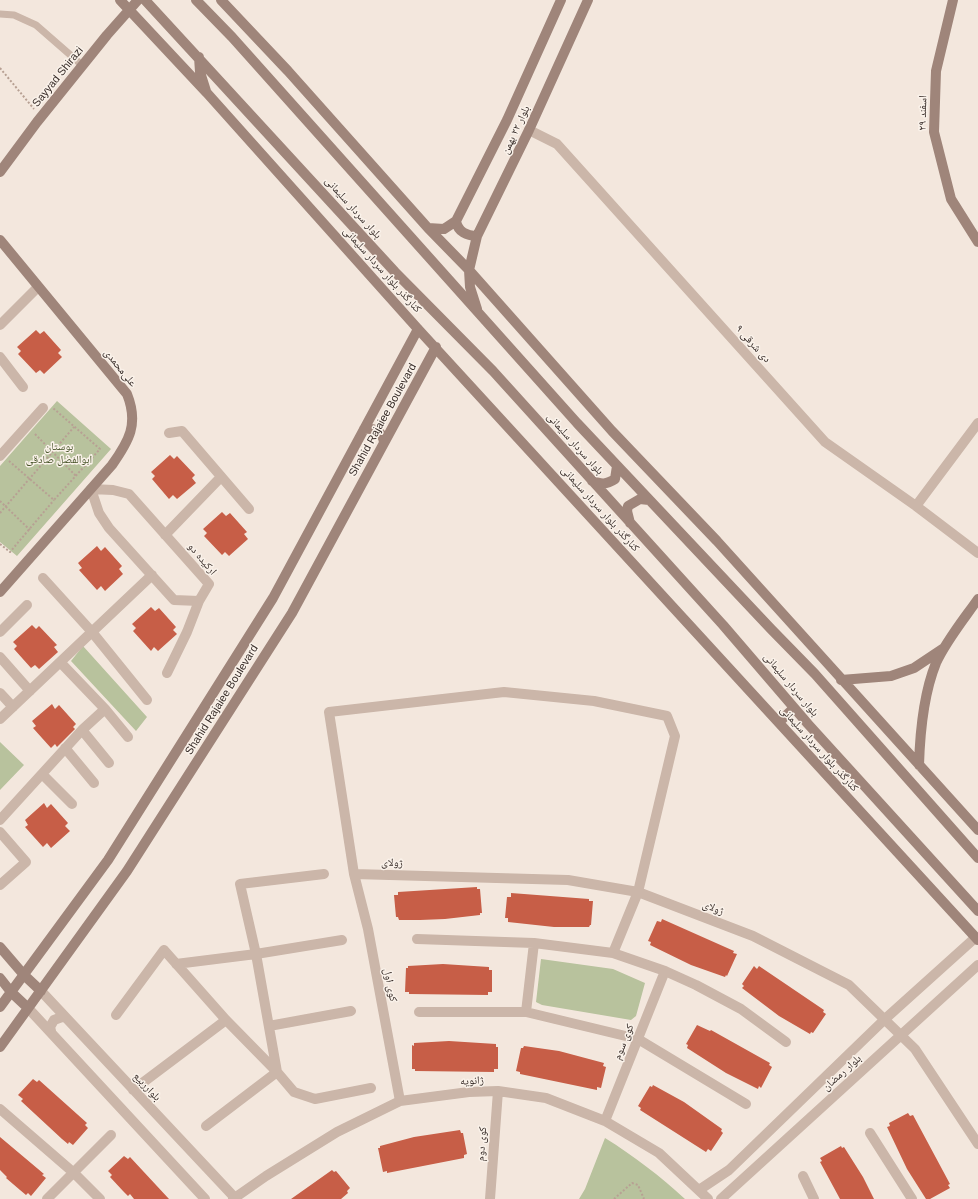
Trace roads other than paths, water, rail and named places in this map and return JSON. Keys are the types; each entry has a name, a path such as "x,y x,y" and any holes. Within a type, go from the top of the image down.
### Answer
{"main road":[{"name":"کنارگذر بلوار سردار سلیمانی","path":"120,0 977,939"},
{"name":"Sayyad Shirazi","path":"0,172 82,66 138,0"},
{"name":"بلوار سردار سلیمانی","path":"145,0 395,272 493,371 723,625 794,708 978,911"},
{"name":"بلوار سردار سلیمانی","path":"196,0 232,37 617,466 771,630 815,674 978,858"},
{"path":"221,0 288,70 428,228 469,270 607,426 717,541 840,680 978,830"},
{"name":"بلوار ۲۲ بهمن","path":"456,221 506,120 561,0"},
{"name":"بلوار ۲۲ بهمن","path":"479,313 470,287 469,270 477,236 529,130 588,0"},
{"name":"۲۹ اسفند","path":"953,0 936,71 934,132 951,199 978,242"},
{"path":"199,57 200,72 206,93"},
{"path":"428,228 444,228 456,221 457,227 466,235 477,236"},
{"name":"علی‌محمدی","path":"0,240 127,394 132,407 133,420 124,448 112,465 0,592"},
{"name":"Shahid Rajaiee Boulevard","path":"0,1008 108,860 273,598 418,328"},
{"name":"Shahid Rajaiee Boulevard","path":"0,1047 127,871 292,612 436,347"},
{"path":"364,429 374,429 381,433 384,443"},
{"path":"592,481 604,485 611,482 615,479 617,466"},
{"path":"630,523 627,511 628,506 640,499 649,500"},
{"path":"919,766 920,739 928,691 936,663 945,647 978,599"},
{"path":"840,680 891,676 914,668 945,647"},
{"path":"779,722 794,708"},
{"path":"0,949 41,991"},
{"path":"0,978 11,992 28,1008"}],"street":[{"name":"۹ دی شرقی","path":"529,130 557,144 825,442 916,506 978,553"},
{"path":"0,325 38,287"},
{"path":"0,356 23,386"},
{"path":"3,457 47,407"},
{"path":"916,506 978,423"},
{"path":"169,433 182,431 249,509"},
{"path":"165,535 221,477"},
{"path":"91,489 99,512 109,528 174,600 199,601 187,632 167,673"},
{"name":"ارکیده دو","path":"91,489 113,490 129,494 209,584 199,601"},
{"path":"0,720 152,576"},
{"path":"42,578 92,632 147,700"},
{"path":"0,632 27,605"},
{"path":"0,657 30,690"},
{"path":"60,662 105,709 128,737"},
{"name":"کوی اول","path":"400,1100 368,929 354,874 330,712 504,692 594,701 666,716 675,736 638,892"},
{"path":"0,693 13,707"},
{"path":"0,820 82,730 105,709"},
{"path":"82,730 109,763"},
{"path":"65,748 94,783"},
{"path":"42,774 72,804"},
{"path":"0,832 26,862 0,885"},
{"path":"277,1072 256,954 240,884 324,874"},
{"name":"ژولای","path":"354,874 568,880 638,892 753,936 849,985 915,1049 978,1144"},
{"path":"613,953 638,892"},
{"path":"417,939 534,943 613,953 665,971 741,1008 786,1042"},
{"name":"بلوار رمضان","path":"704,1196 729,1170 885,1020 977,939"},
{"path":"176,964 256,954 342,940"},
{"path":"526,1012 534,943"},
{"path":"116,1015 164,950 226,1020 277,1072 294,1092 315,1099 371,1088"},
{"name":"بلوار رمضان","path":"721,1199 978,965"},
{"name":"کوی سوم","path":"605,1121 665,971"},
{"name":"بلوارربیع","path":"41,991 235,1199"},
{"path":"28,1008 51,1031 205,1199"},
{"path":"269,1026 351,1011"},
{"path":"420,1012 526,1012 638,1039 746,1104"},
{"path":"51,1031 50,1027 54,1020 58,1018 66,1018"},
{"path":"133,1090 226,1020"},
{"path":"206,1126 277,1072"},
{"name":"ژانویه","path":"235,1199 266,1176 337,1132 400,1100 469,1092 498,1091 546,1098 605,1121 659,1153 704,1196"},
{"name":"کوی دوم","path":"490,1199 498,1091"},
{"path":"0,1108 74,1173 100,1199"},
{"path":"870,1133 912,1199"},
{"path":"48,1199 111,1135"},
{"path":"803,1176 814,1199"}],"lane":[{"path":"0,14 14,16 36,25 82,66"}],"park label":[{"name":"بوستان ابوالفضل صادقی","path":"59,453"}]}
